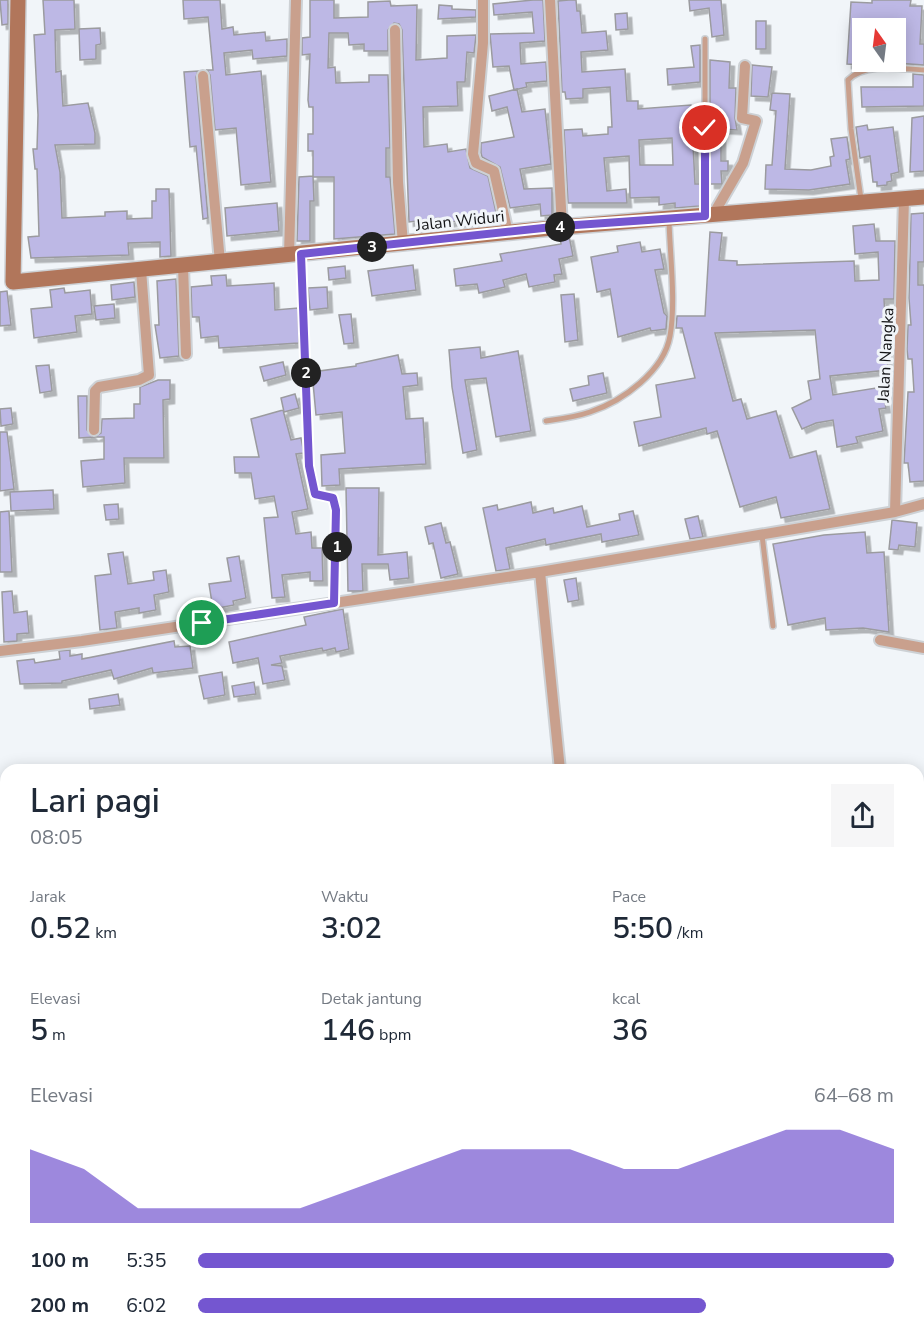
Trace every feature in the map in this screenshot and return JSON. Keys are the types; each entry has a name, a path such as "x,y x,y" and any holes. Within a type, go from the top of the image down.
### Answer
{"main road":[{"path":"7,283 18,0"},
{"name":"Jalan Widuri","path":"7,283 562,226 924,197"}],"street":[{"path":"295,255 296,0"},
{"path":"483,0 483,43 473,154 476,163 494,171 508,233"},
{"path":"550,0 562,226"},
{"path":"395,30 398,182 403,244"},
{"path":"709,216 746,157 756,121 742,118 745,66"},
{"path":"203,76 220,262"},
{"name":"Jalan Nangka","path":"895,512 904,199"},
{"path":"183,266 186,354"},
{"path":"94,430 95,392 99,387 146,378 149,372 141,270"},
{"path":"0,651 540,572 895,512 924,504"},
{"path":"540,572 559,764"},
{"path":"880,640 924,648"}],"lane":[{"path":"705,39 709,216"},
{"path":"861,203 851,129 848,80 869,69 924,70"},
{"path":"546,422 592,412 614,401 634,388 666,352 671,325 669,219"},
{"path":"295,255 309,466 315,494 333,498 336,510 334,603"},
{"path":"762,535 774,626"}],"building":[{"path":"0,0 8,0 8,24 2,25"},
{"path":"43,0 74,0 75,29 55,30 56,72 61,71 63,106 88,103 95,133 95,144 55,145 60,172 62,218 105,216 105,212 127,211 127,219 152,218 152,201 156,201 156,189 169,189 171,256 160,257 160,242 128,243 129,255 31,258 28,237 39,236 37,169 35,169 33,149 37,149 38,115 34,35 45,34"},
{"path":"183,0 220,0 222,29 233,27 234,35 265,32 266,41 287,39 287,56 253,59 252,50 224,53 226,75 261,71 271,182 241,185 236,128 215,130 210,75 207,70 213,70 208,17 184,19"},
{"path":"310,0 334,0 334,18 368,17 368,2 390,1 391,6 417,5 416,60 447,58 447,36 476,35 474,53 467,52 465,82 457,82 458,106 423,107 424,147 447,144 448,152 466,149 470,168 488,176 497,217 479,219 479,225 463,227 462,220 439,224 439,218 409,222 402,30 399,24 394,23 388,30 388,51 364,51 364,44 349,45 348,33 329,33 328,68 335,67 336,83 369,82 369,75 388,75 390,148 386,148 386,177 390,177 395,234 334,239 334,177 313,177 313,151 308,151 308,134 313,134 313,107 309,107 308,100 310,54 302,55 302,38 310,37"},
{"path":"543,0 545,41 520,43 521,64 546,62 547,81 526,83 527,87 514,90 509,66 493,67 490,34 534,33 532,12 494,15 493,4"},
{"path":"576,0 577,11 580,11 582,33 606,31 608,50 581,52 582,72 625,69 627,101 638,101 638,109 691,105 695,184 700,184 700,206 675,208 675,203 659,205 659,197 630,198 629,156 604,158 607,191 626,189 627,203 568,203 564,130 582,129 583,136 608,134 608,127 612,127 610,87 583,89 583,98 566,99 565,92 562,92 558,1","holes":["672,138 673,165 640,165 639,140"]},
{"path":"689,0 721,0 724,35 712,37 709,8 690,11"},
{"path":"872,0 911,0 910,6 922,6 920,44 924,44 924,65 906,64 906,18 852,18 852,64 847,64 851,2 872,3"},
{"path":"439,5 452,6 452,9 476,10 476,17 438,19"},
{"path":"627,13 628,29 616,30 615,14"},
{"path":"756,21 766,21 766,49 756,49"},
{"path":"100,28 101,44 96,45 96,59 80,60 79,29"},
{"path":"700,45 700,82 668,85 667,69 694,67 691,46"},
{"path":"710,60 730,62 729,88 736,88 737,130 721,129 721,161 728,161 728,171 721,171 722,184 710,184 710,128 720,128 720,108 710,108"},
{"path":"752,65 772,67 768,97 751,96"},
{"path":"198,71 196,77 208,218 203,219 196,146 190,147 184,72"},
{"path":"913,74 924,75 924,106 862,107 861,87 913,87"},
{"path":"517,89 522,112 545,109 551,164 520,169 524,189 552,188 552,215 541,216 540,204 510,208 500,167 482,157 481,143 514,137 507,107 492,111 489,96"},
{"path":"772,93 790,94 785,169 811,170 831,166 830,157 834,156 831,139 847,137 850,159 846,160 850,184 809,190 765,189 766,165 772,165 776,111 770,110"},
{"path":"924,116 924,171 910,172 912,118"},
{"path":"867,125 868,130 893,127 899,172 891,174 892,181 887,182 887,185 877,186 877,182 873,182 870,156 860,158 856,127"},
{"path":"313,176 314,201 310,201 310,241 297,241 299,177"},
{"path":"277,203 279,231 227,236 225,208"},
{"path":"924,213 924,262 918,262 918,285 924,285 924,481 910,482 908,463 904,463 908,392 914,392 912,359 908,359 907,349 908,325 911,325 909,298 911,214"},
{"path":"874,224 876,241 895,241 894,299 884,299 888,370 830,376 833,395 882,387 886,408 879,409 883,431 856,437 858,443 837,447 833,420 816,423 802,429 792,408 811,399 808,381 820,379 815,330 715,333 733,401 741,399 747,419 776,411 790,458 816,451 830,509 781,518 776,497 740,507 717,431 707,434 706,428 639,446 634,422 661,417 656,385 695,378 682,328 676,328 677,316 705,316 710,232 722,233 719,260 737,261 737,265 854,261 855,281 879,280 878,252 855,254 853,226"},
{"path":"569,236 573,256 559,259 562,274 554,275 555,282 529,287 526,274 503,280 505,287 479,293 477,284 456,286 454,269 502,261 500,254 561,244 560,237"},
{"path":"640,242 642,252 660,249 664,269 655,270 664,313 667,316 666,329 651,331 650,328 618,337 610,289 597,292 591,257 618,252 617,246"},
{"path":"413,265 416,290 372,296 368,271"},
{"path":"345,266 346,278 329,280 328,268"},
{"path":"226,275 227,286 274,283 275,310 298,308 299,343 219,348 218,336 201,338 199,317 192,317 191,287 212,285 211,276"},
{"path":"176,279 179,356 160,358 155,325 159,325 157,281"},
{"path":"134,282 135,297 112,300 111,285"},
{"path":"327,287 328,308 310,310 308,288"},
{"path":"64,288 65,293 90,290 92,314 75,316 77,332 34,338 31,309 52,307 50,290"},
{"path":"7,291 11,325 0,326 0,292"},
{"path":"574,294 578,340 565,342 561,295"},
{"path":"114,304 115,318 96,320 94,306"},
{"path":"351,314 354,343 344,344 339,315"},
{"path":"480,347 481,358 518,351 531,431 496,437 486,378 465,380 477,450 463,453 452,387 449,350"},
{"path":"398,355 402,374 417,373 418,385 403,387 406,419 423,418 426,464 339,469 340,485 322,486 321,455 345,453 342,412 316,415 312,372 356,366 356,364"},
{"path":"283,362 286,375 264,381 260,367"},
{"path":"49,365 52,391 40,393 36,366"},
{"path":"603,373 607,393 573,401 570,389 589,385 588,376"},
{"path":"158,380 170,380 170,399 163,400 164,458 124,458 125,483 83,487 81,461 104,459 104,437 94,437 101,433 102,419 134,418 134,404 140,404 140,387"},
{"path":"295,394 299,408 284,412 281,398"},
{"path":"78,396 87,396 87,430 94,437 79,438"},
{"path":"11,408 13,424 1,426 0,409"},
{"path":"283,410 291,440 301,438 304,453 296,454 308,509 292,512 296,534 311,532 312,548 322,548 323,581 310,581 310,572 282,575 285,597 272,598 264,518 278,517 274,496 255,499 251,473 235,473 234,457 259,457 251,419"},
{"path":"0,432 7,432 14,489 0,491"},
{"path":"346,488 379,488 378,555 407,552 409,578 390,580 388,564 362,564 363,591 348,591"},
{"path":"53,490 54,509 11,511 10,492"},
{"path":"531,502 533,513 553,508 554,513 582,506 587,527 620,520 619,514 633,511 639,535 602,542 601,534 546,545 545,539 506,548 510,569 496,571 483,508 497,505 498,510"},
{"path":"118,504 119,519 106,520 104,505"},
{"path":"9,511 12,572 0,572 0,512"},
{"path":"698,516 703,537 690,539 685,519"},
{"path":"892,520 917,523 915,547 899,545 898,550 889,549"},
{"path":"441,523 446,543 450,542 458,574 441,578 433,543 429,544 425,527"},
{"path":"865,532 867,553 884,552 889,632 863,628 826,630 825,618 788,625 773,544 824,535"},
{"path":"123,552 128,584 154,580 153,572 166,570 169,592 154,595 156,610 139,613 139,608 115,612 117,628 100,630 95,576 111,574 108,554"},
{"path":"239,556 246,598 233,601 234,605 213,609 209,584 231,581 227,558"},
{"path":"576,578 579,600 568,602 564,580"},
{"path":"12,591 14,613 27,611 29,633 17,634 17,641 4,642 2,592"},
{"path":"343,609 349,649 336,652 335,648 323,651 322,648 280,656 282,663 271,665 282,666 285,680 263,684 258,658 233,663 229,642 306,625 304,617"},
{"path":"174,641 175,647 190,646 193,668 153,673 152,668 114,679 111,670 62,681 62,683 20,684 17,661 34,659 35,663 60,659 59,651 70,650 70,656 82,654 82,659"},
{"path":"222,672 225,695 204,699 199,676"},
{"path":"254,682 256,694 234,697 232,686"},
{"path":"118,694 120,705 90,709 89,699"}],"route":[{"path":"202,623 334,603 338,528 336,510 333,498 315,494 311,485 309,466 301,254 562,226 705,216 705,128"}]}
